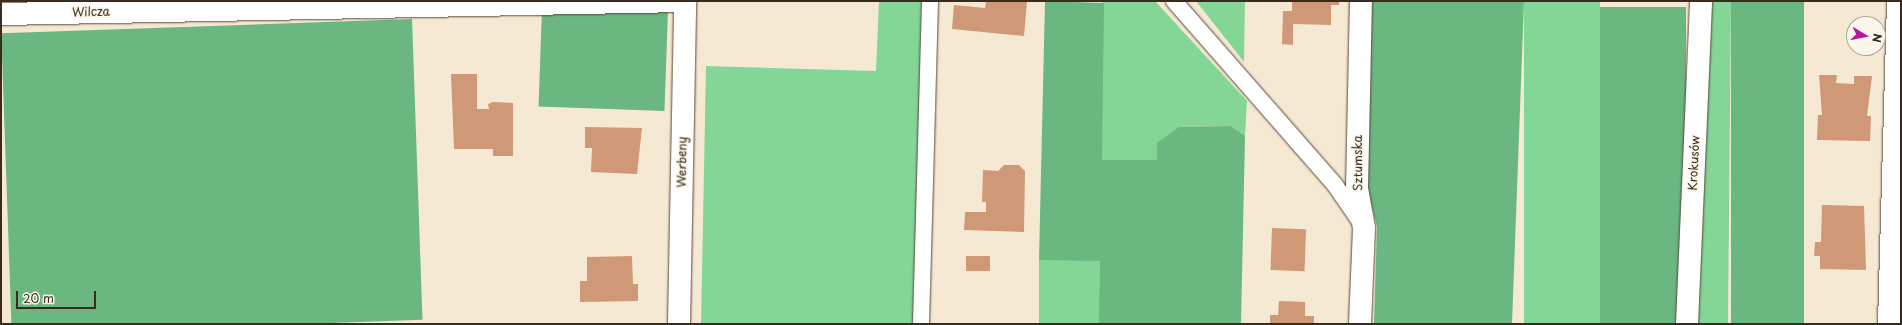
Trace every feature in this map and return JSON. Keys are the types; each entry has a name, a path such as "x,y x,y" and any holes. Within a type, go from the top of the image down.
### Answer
{"street":[{"name":"Wilcza","path":"1,14 685,1"},
{"name":"Werbeny","path":"679,324 685,1"},
{"name":"Sztumska","path":"1360,324 1364,228 1357,189 1361,1"},
{"name":"Krokusów","path":"1687,324 1701,1"},
{"path":"1889,324 1898,1"}],"lane":[{"path":"921,324 930,1"},
{"path":"1174,1 1335,185 1364,228"}],"green space":[{"path":"879,1 923,1 916,324 701,324 706,66 876,71"},
{"path":"1045,1 1104,3 1102,160 1157,160 1157,143 1179,127 1231,126 1245,136 1241,324 1099,324 1100,261 1039,260"},
{"path":"1102,1 1155,1 1247,101 1245,136 1231,126 1179,127 1157,160 1102,160"},
{"path":"1196,1 1245,1 1244,62"},
{"path":"1371,1 1524,1 1512,324 1374,324 1377,227 1366,182"},
{"path":"1524,1 1600,1 1600,324 1524,324"},
{"path":"1708,1 1731,1 1728,324 1695,324"},
{"path":"1731,1 1804,1 1804,324 1731,324"},
{"path":"542,6 668,10 664,111 539,107"},
{"path":"1600,7 1686,7 1686,324 1600,324"},
{"path":"412,19 423,320 303,324 11,324 1,33"},
{"path":"1039,260 1100,260 1100,324 1039,324"}],"building":[{"path":"986,1 1027,1 1024,36 952,29 954,5 985,8"},
{"path":"1292,1 1339,1 1339,5 1331,5 1331,25 1293,24 1293,45 1282,44 1283,11 1292,11"},
{"path":"451,74 477,74 477,109 489,109 488,104 493,102 513,103 513,156 493,156 493,149 454,149"},
{"path":"1819,75 1837,75 1836,83 1854,84 1854,76 1872,76 1867,116 1871,116 1870,141 1817,140 1818,115 1822,115"},
{"path":"585,127 642,128 637,174 591,172 592,148 585,148"},
{"path":"1004,165 1019,165 1025,171 1024,232 964,230 965,212 986,212 986,202 982,202 983,170 998,171"},
{"path":"1822,205 1864,206 1866,270 1820,269 1820,256 1814,256 1815,242 1821,242"},
{"path":"1272,228 1306,229 1305,271 1271,270"},
{"path":"632,256 633,284 638,284 638,301 580,302 580,281 587,281 587,257"},
{"path":"966,256 990,256 990,271 966,271"},
{"path":"1279,301 1305,302 1305,316 1314,316 1314,324 1270,324 1270,315 1278,315"}]}
